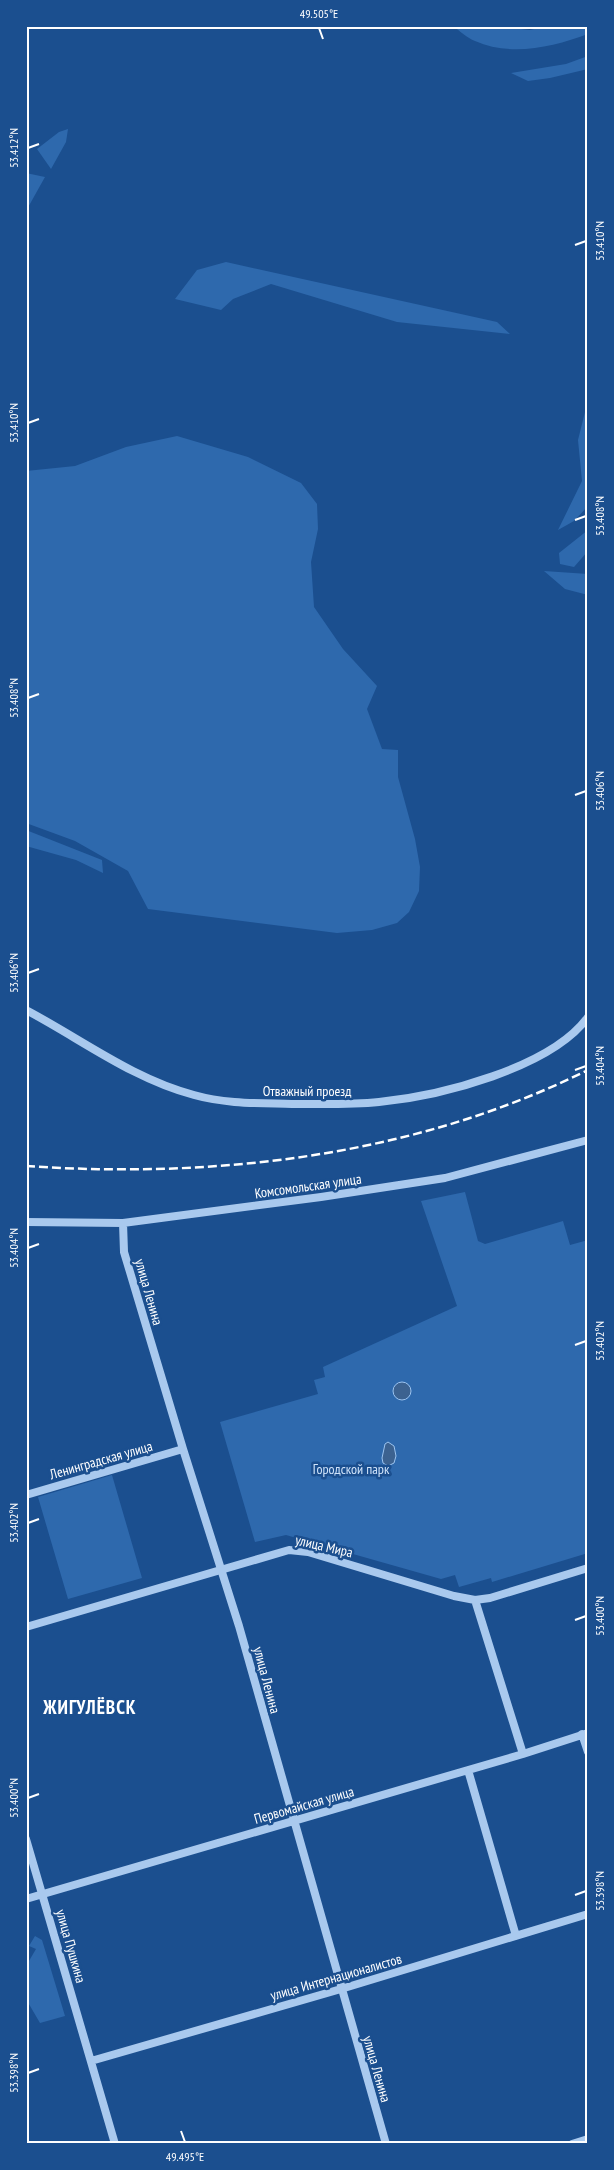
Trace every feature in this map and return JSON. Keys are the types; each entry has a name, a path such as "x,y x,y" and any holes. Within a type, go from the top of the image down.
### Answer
{"street":[{"name":"Отважный проезд","path":"26,1010 131,1070 164,1085 195,1096 242,1103 341,1104 412,1098 526,1064 567,1040 588,1017"},
{"name":"Комсомольская улица","path":"26,1222 123,1224 266,1205 445,1178 588,1140"},
{"name":"улица Ленина","path":"123,1224 124,1252 183,1449 222,1569 296,1820 341,1989 386,2144"},
{"name":"Ленинградская улица","path":"26,1495 183,1449"},
{"name":"улица Мира","path":"26,1627 289,1550 308,1552 454,1596 474,1600 490,1598 588,1568"},
{"path":"474,1600 523,1754"},
{"path":"585,1733 588,1752"},
{"name":"Первомайская улица","path":"26,1900 523,1754 585,1733"},
{"path":"468,1770 516,1936"},
{"name":"улица Пушкина","path":"26,1838 115,2144"},
{"name":"улица Интернационалистов","path":"91,2061 341,1989 588,1914"},
{"path":"572,2144 588,2139"}],"green space":[{"path":"453,26 495,26 530,30 546,26 588,26 588,34 561,43 517,49 489,46 472,40"},
{"path":"588,56 588,69 550,78 528,81 511,73 566,64"},
{"path":"68,129 66,142 51,169 37,149 59,132"},
{"path":"26,173 45,177 26,211"},
{"path":"226,262 497,322 510,334 397,322 271,284 233,299 221,310 175,299 197,270"},
{"path":"588,400 588,506 574,521 558,530 582,481 578,440"},
{"path":"177,436 248,457 301,483 317,504 318,529 311,562 314,607 343,649 377,686 367,709 382,749 398,750 398,777 415,839 420,867 419,891 409,912 397,923 372,930 337,933 148,909 128,871 75,841 26,823 26,471 75,466 126,447"},
{"path":"588,530 588,551 574,567 560,564 559,553"},
{"path":"544,571 588,574 588,595 565,589"},
{"path":"26,830 102,860 103,873 76,860 26,846"},
{"name":"Городской парк","path":"465,1192 478,1241 485,1244 563,1221 570,1245 588,1240 588,1553 492,1582 491,1578 459,1587 455,1575 441,1579 286,1535 255,1542 220,1422 318,1394 314,1380 325,1377 323,1367 457,1306 421,1201"},
{"path":"112,1475 142,1578 68,1599 38,1497"},
{"path":"35,1936 42,1940 65,2016 40,2023 26,1999 26,1966 36,1949 29,1946"}],"shaded area":[{"path":"402,1382 408,1385 411,1391 408,1397 402,1400 396,1397 393,1391 396,1385"},
{"path":"388,1442 394,1446 396,1456 394,1463 388,1466 383,1463 382,1458 385,1444"}],"railway":[{"path":"26,1166 170,1169 242,1164 314,1155 384,1142 454,1123 522,1099 588,1070"}],"district":[{"name":"ЖИГУЛЁВСК","path":"90,1707"}]}
